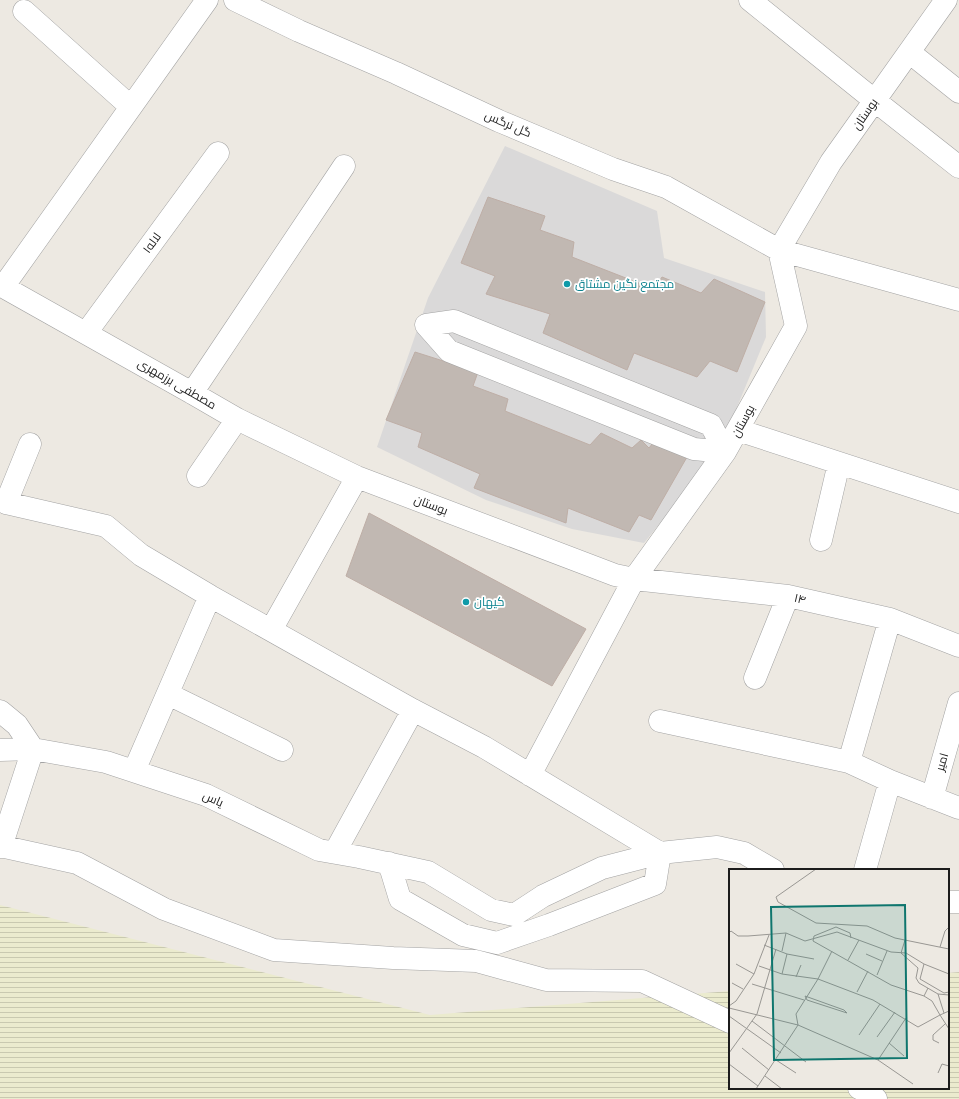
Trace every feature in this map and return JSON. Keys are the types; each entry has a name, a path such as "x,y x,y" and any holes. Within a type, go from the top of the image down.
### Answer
{"street":[{"path":"1,286 207,0"},
{"name":"گل نرگس","path":"236,0 299,31 396,73 499,121 613,169 666,187 779,250 959,300"},
{"path":"750,0 959,167"},
{"name":"بوستان","path":"357,477 615,575 634,578 725,452 796,326 779,250 831,162 909,52 943,1"},
{"path":"24,11 131,107"},
{"path":"909,52 959,92"},
{"name":"لاله۱","path":"86,333 218,153"},
{"path":"192,393 344,166"},
{"name":"مصطفی برزمهری","path":"1,286 237,419 357,477"},
{"path":"454,320 711,426 725,452 694,449 449,351 426,325 454,320"},
{"path":"198,476 237,419"},
{"path":"738,430 959,502"},
{"path":"30,444 3,502 106,526 141,554 210,596 413,710 484,747 660,853 654,884 549,925 497,943 476,960"},
{"path":"821,540 839,463"},
{"path":"271,630 357,477"},
{"path":"530,775 634,578"},
{"name":"۱۴","path":"634,578 788,596 890,619 959,646"},
{"path":"134,771 210,596"},
{"path":"755,678 788,596"},
{"path":"849,762 890,619"},
{"path":"168,694 282,750"},
{"name":"امیر","path":"932,798 959,703"},
{"path":"334,852 413,710"},
{"path":"0,711 17,725 33,749 1,846 77,862 164,909 274,950 393,958 476,960 546,980 642,981 729,1022"},
{"path":"660,721 849,762 890,781 959,808"},
{"name":"یاس","path":"0,750 33,749 106,762 206,795 319,850 428,872 491,910 514,915 544,896 602,868 660,853 717,847 744,853 771,869"},
{"path":"865,869 890,781"},
{"path":"389,863 400,899 462,935 497,943"},
{"path":"861,1089 876,1099"}],"shaded area":[{"path":"505,146 657,211 664,258 765,292 766,337 735,412 698,476 644,543 572,529 486,500 377,447 428,298"}],"green space":[{"path":"0,905 430,1015 729,991 729,1089 949,1089 949,973 959,972 959,1099 0,1099"}],"building":[{"name":"مجتمع نگین مشتاق","path":"488,197 545,216 540,230 574,242 572,257 654,289 662,277 701,293 714,279 765,302 737,372 710,361 697,377 634,353 627,370 543,333 550,314 486,294 495,276 461,263"},
{"path":"415,352 478,372 473,386 508,399 505,411 590,445 601,433 632,448 641,440 649,448 656,439 687,457 651,520 639,515 629,532 568,508 566,523 474,488 480,474 418,447 422,433 386,420"},
{"name":"کیهان","path":"369,513 586,629 552,686 346,576"}],"place":[{"name":"مجتمع نگین مشتاق","path":"567,284"},
{"name":"کیهان","path":"466,602"}]}
